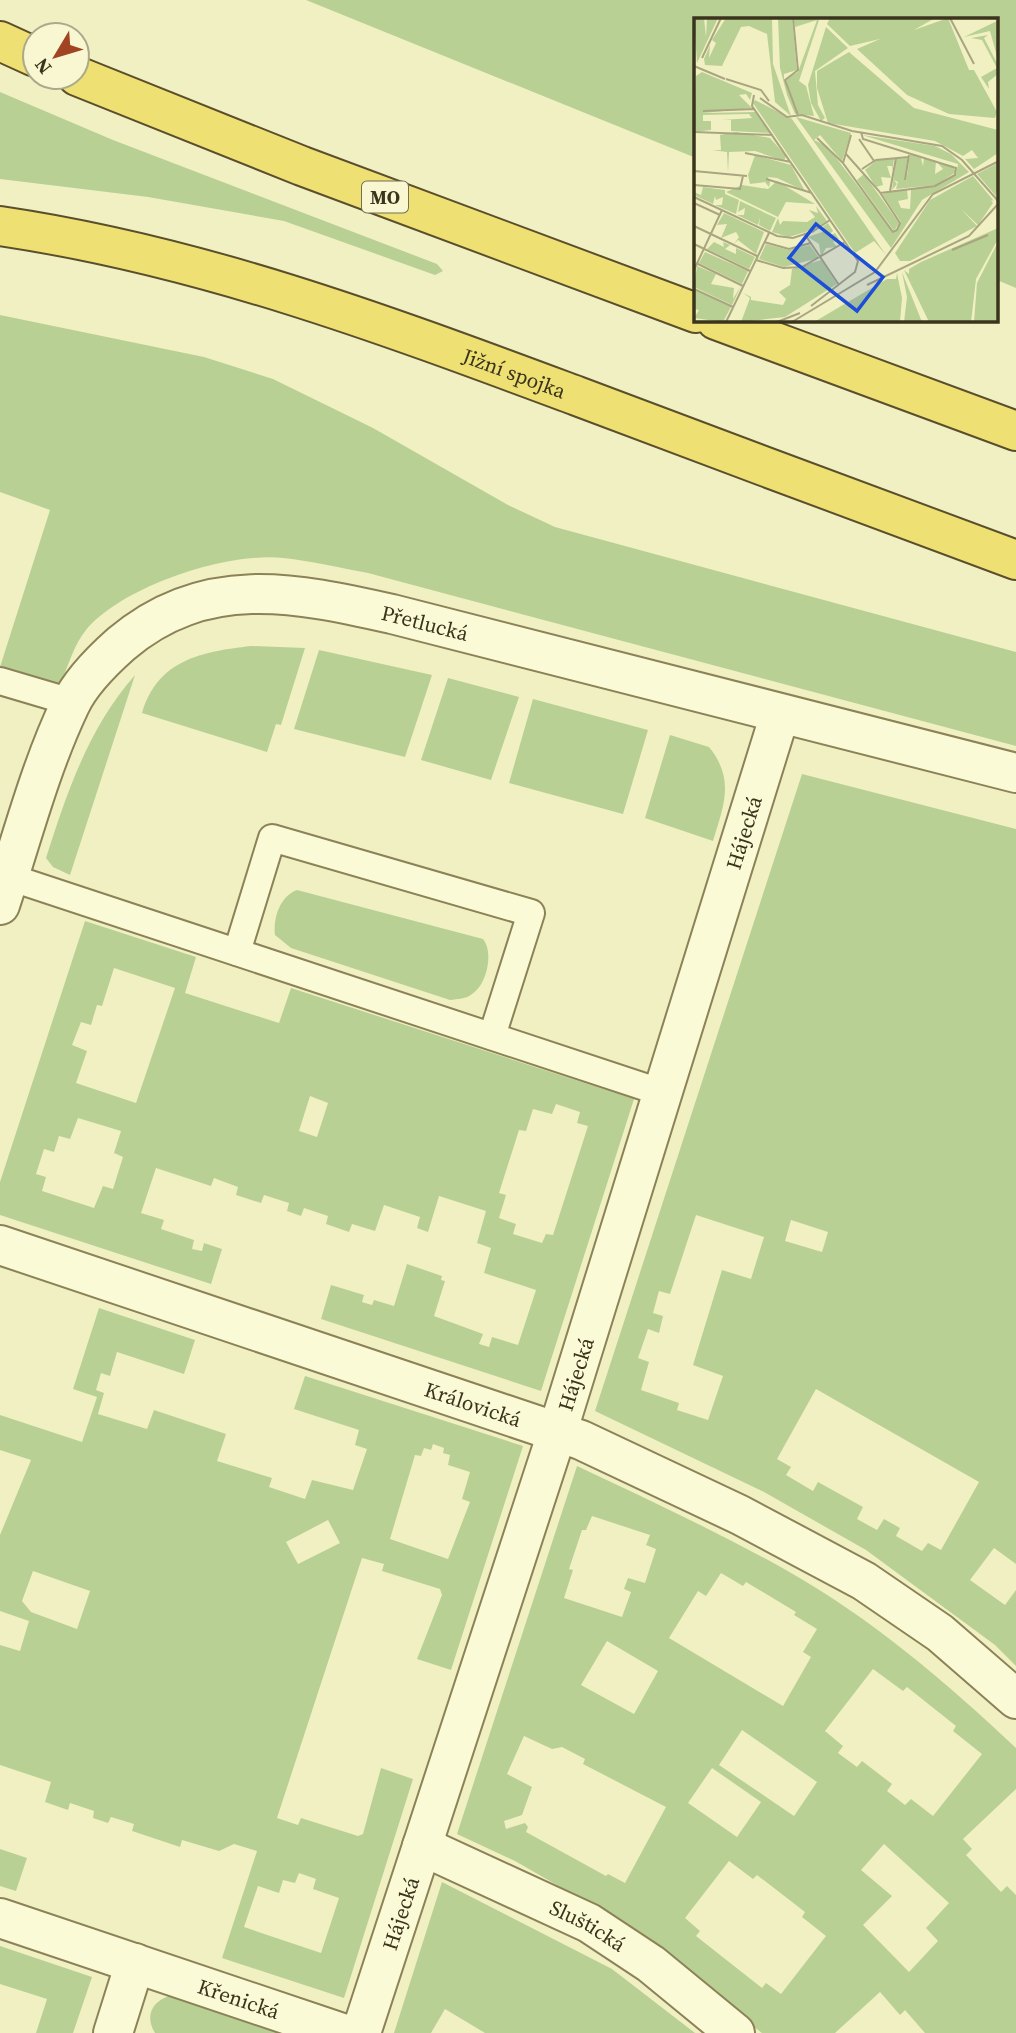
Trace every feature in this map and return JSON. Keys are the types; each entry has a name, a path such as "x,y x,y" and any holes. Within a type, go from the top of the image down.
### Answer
{"highway":[{"path":"0,41 21,51"},
{"name":"MO","path":"91,82 302,166 694,312"},
{"name":"Jižní spojka","path":"0,226 72,237 196,266 282,290 426,340 1016,561"},
{"path":"721,322 1016,432"}],"street":[{"name":"Přetlucká","path":"5,891 38,788 71,702 108,656 140,628 173,608 245,593 333,601 1016,772"},
{"name":"Hájecká","path":"361,2033 558,1430 780,714"},
{"name":"Královická","path":"0,1245 558,1430 727,1508 864,1581 940,1633 1016,1699"},
{"name":"Sluštická","path":"422,1846 589,1923 650,1964 735,2033"},
{"name":"Křenická","path":"0,1918 342,2033"},
{"path":"113,2033 135,1963"}],"lane":[{"path":"0,681 71,702"},
{"path":"237,952 272,838 531,913 492,1036"},
{"path":"5,891 237,952 663,1093"}],"green space":[{"path":"306,0 1016,0 1016,288 998,280 998,18 694,18 694,157"},
{"path":"0,92 113,140 437,264 443,271 435,275 284,221 148,197 0,179"},
{"path":"0,315 204,357 273,379 373,428 508,505 555,527 1016,652 1016,746 368,573 283,558 234,561 206,567 177,575 125,599 86,630 60,684 0,667 50,510 0,492"},
{"path":"251,646 305,648 281,725 276,724 267,752 142,713 149,695 159,681 183,662 215,652"},
{"path":"319,650 432,675 405,757 294,729"},
{"path":"135,675 70,875 53,867 46,858 54,833 92,738"},
{"path":"448,678 519,697 491,780 421,760"},
{"path":"533,699 648,730 623,814 509,783"},
{"path":"670,735 709,747 722,770 725,792 713,841 645,818"},
{"path":"802,774 1016,829 1016,1564 994,1548 970,1580 1005,1605 1016,1590 1016,1666 995,1645 866,1550 764,1492 595,1411","holes":["696,1215 764,1237 751,1279 722,1270 693,1365 723,1376 708,1420 677,1410 679,1403 641,1390 649,1362 638,1358 648,1329 659,1333 663,1316 653,1313 659,1291 670,1294","791,1220 828,1232 822,1252 785,1241","816,1389 979,1482 941,1550 928,1543 922,1551 896,1536 900,1528 884,1519 877,1530 857,1519 863,1507 818,1482 813,1491 786,1475 791,1467 777,1459"]},
{"path":"297,890 483,939 488,960 482,983 470,996 450,1000 291,948 275,935 275,922 282,902"},
{"path":"85,921 196,957 185,993 279,1023 291,988 634,1099 541,1391 321,1319 331,1285 364,1295 362,1302 372,1305 374,1300 394,1306 407,1264 442,1276 441,1280 445,1281 434,1316 483,1334 479,1344 489,1347 492,1337 518,1345 536,1290 484,1273 491,1248 477,1243 486,1211 439,1196 428,1232 417,1228 420,1217 384,1205 375,1231 352,1224 349,1232 326,1224 328,1216 304,1208 301,1216 287,1211 289,1203 264,1195 261,1203 236,1195 238,1187 214,1178 211,1186 156,1168 141,1213 164,1220 161,1229 194,1240 192,1249 202,1251 204,1243 222,1249 211,1284 0,1215 0,1182","holes":["114,968 175,988 136,1103 76,1083 87,1051 72,1045 81,1022 91,1025 97,1005 102,1006","310,1096 328,1103 317,1137 299,1131","556,1104 580,1112 577,1123 588,1126 553,1235 546,1234 542,1243 513,1234 516,1224 499,1218 506,1195 499,1193 519,1130 526,1131 533,1109 552,1114","78,1118 121,1131 114,1153 123,1157 113,1189 103,1186 94,1208 42,1191 46,1177 36,1174 44,1149 54,1152 59,1136 70,1139"]},
{"path":"99,1308 195,1340 184,1374 117,1352 110,1376 101,1373 96,1390 104,1393 98,1414 147,1429 154,1410 226,1434 217,1461 272,1478 269,1487 305,1499 312,1480 353,1490 367,1449 355,1445 359,1430 294,1409 305,1376 523,1446 451,1670 417,1659 442,1595 440,1589 382,1571 384,1564 362,1558 277,1818 298,1825 301,1818 358,1836 363,1834 381,1768 413,1779 344,1998 222,1958 257,1851 234,1844 219,1851 182,1840 180,1847 132,1831 134,1824 111,1817 108,1823 93,1818 94,1811 70,1803 68,1810 45,1802 51,1782 0,1765 0,1645 20,1651 29,1621 0,1611 0,1535 31,1460 0,1450 0,1415 82,1442 97,1397 73,1389","holes":["433,1444 444,1448 443,1453 450,1455 448,1465 470,1472 462,1499 470,1502 448,1559 390,1539 415,1455 421,1456 424,1448 431,1450","328,1520 340,1543 298,1564 286,1542","33,1571 90,1591 77,1629 31,1612 22,1601","299,1873 316,1879 313,1889 339,1898 321,1953 244,1927 258,1886 279,1893 283,1880 295,1883"]},
{"path":"577,1466 734,1542 817,1589 906,1652 1016,1748 1016,1789 963,1839 972,1849 966,1855 1001,1892 1007,1886 1016,1895 1016,2033 925,2033 905,2010 900,2015 880,1992 835,2033 762,2033 609,1915 515,1861 457,1834","holes":["592,1516 650,1535 646,1545 656,1549 645,1583 628,1578 624,1589 631,1592 622,1617 564,1598 573,1570 569,1569 582,1530 586,1530","721,1573 743,1586 746,1582 796,1612 794,1615 817,1629 803,1652 811,1657 783,1706 669,1638 698,1591 706,1596","607,1641 658,1671 634,1714 581,1685","873,1669 903,1691 907,1687 956,1726 953,1731 982,1754 933,1816 911,1799 905,1805 887,1791 892,1784 862,1761 857,1767 838,1753 843,1746 825,1731","742,1730 817,1782 794,1816 719,1765","524,1736 552,1749 562,1747 585,1759 583,1764 666,1807 625,1883 608,1874 606,1876 526,1832 528,1827 525,1823 506,1829 504,1821 522,1815 532,1787 507,1774","712,1768 761,1802 737,1837 688,1803","884,1844 949,1903 926,1928 938,1941 909,1972 863,1925 892,1896 861,1870","729,1861 753,1879 757,1875 805,1912 802,1917 826,1936 781,1994 766,1983 762,1988 696,1936 700,1931 685,1918"]},
{"path":"0,1849 27,1858 16,1891 0,1886"},
{"path":"442,1882 612,1969 695,2033 485,2033 445,2009 431,2033 394,2033"},
{"path":"0,1946 92,1977 73,2033 36,2033 47,1999 0,1984"},
{"path":"169,1996 294,2033 155,2033 150,2016 154,2006"}]}
